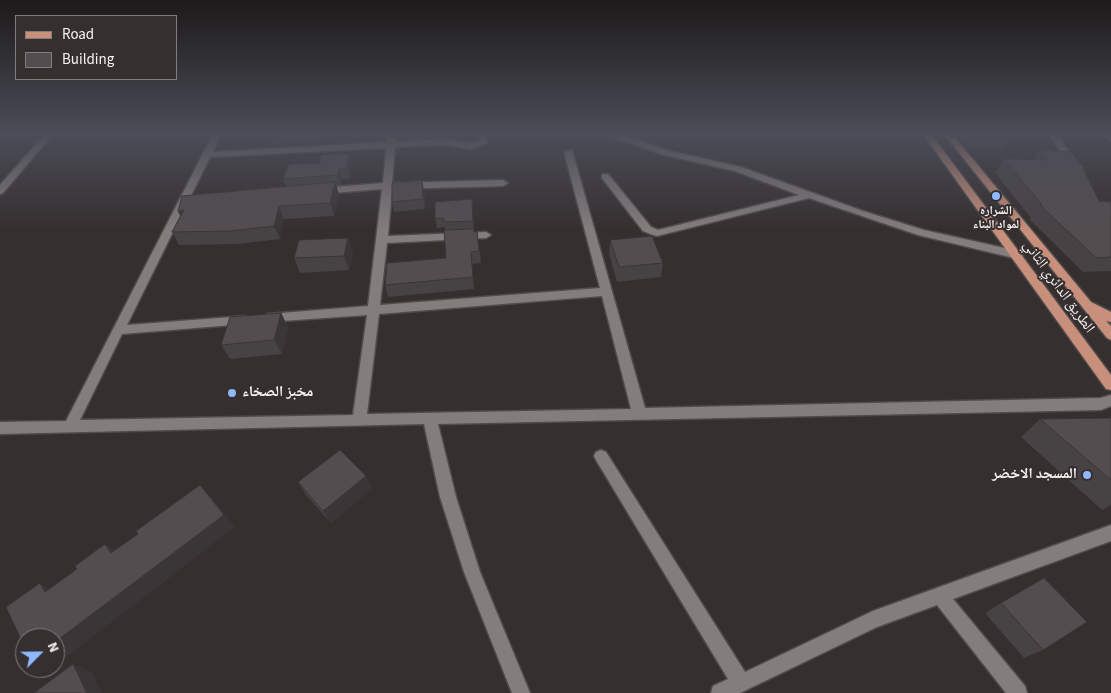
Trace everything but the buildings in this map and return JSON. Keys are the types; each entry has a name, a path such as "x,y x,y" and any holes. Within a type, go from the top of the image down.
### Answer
{"main road":[{"name":"الطريق الدائري الثاني","path":"951,166 1111,385"},
{"name":"الطريق الدائري الثاني","path":"974,166 1111,335"},
{"path":"1082,299 1111,318"}],"street":[{"path":"0,191 21,166"},
{"path":"70,426 199,166"},
{"path":"359,421 382,240 389,166"},
{"path":"573,166 640,415"},
{"path":"726,166 922,233 1018,256"},
{"path":"1074,166 1078,172"},
{"path":"605,176 647,229 657,232 809,195"},
{"path":"313,192 387,186 503,183"},
{"path":"382,240 486,235"},
{"path":"118,330 606,292"},
{"path":"0,428 1108,404"},
{"path":"430,419 448,497 472,572 521,693"},
{"path":"601,456 741,683"},
{"path":"720,693 873,620 1111,533"},
{"path":"940,596 1018,693"}],"place":[{"name":"الشراره لمواد البناء","path":"996,196"},
{"name":"مخبز الصخاء","path":"232,393"},
{"name":"المسجد الاخضر","path":"1087,475"}]}
